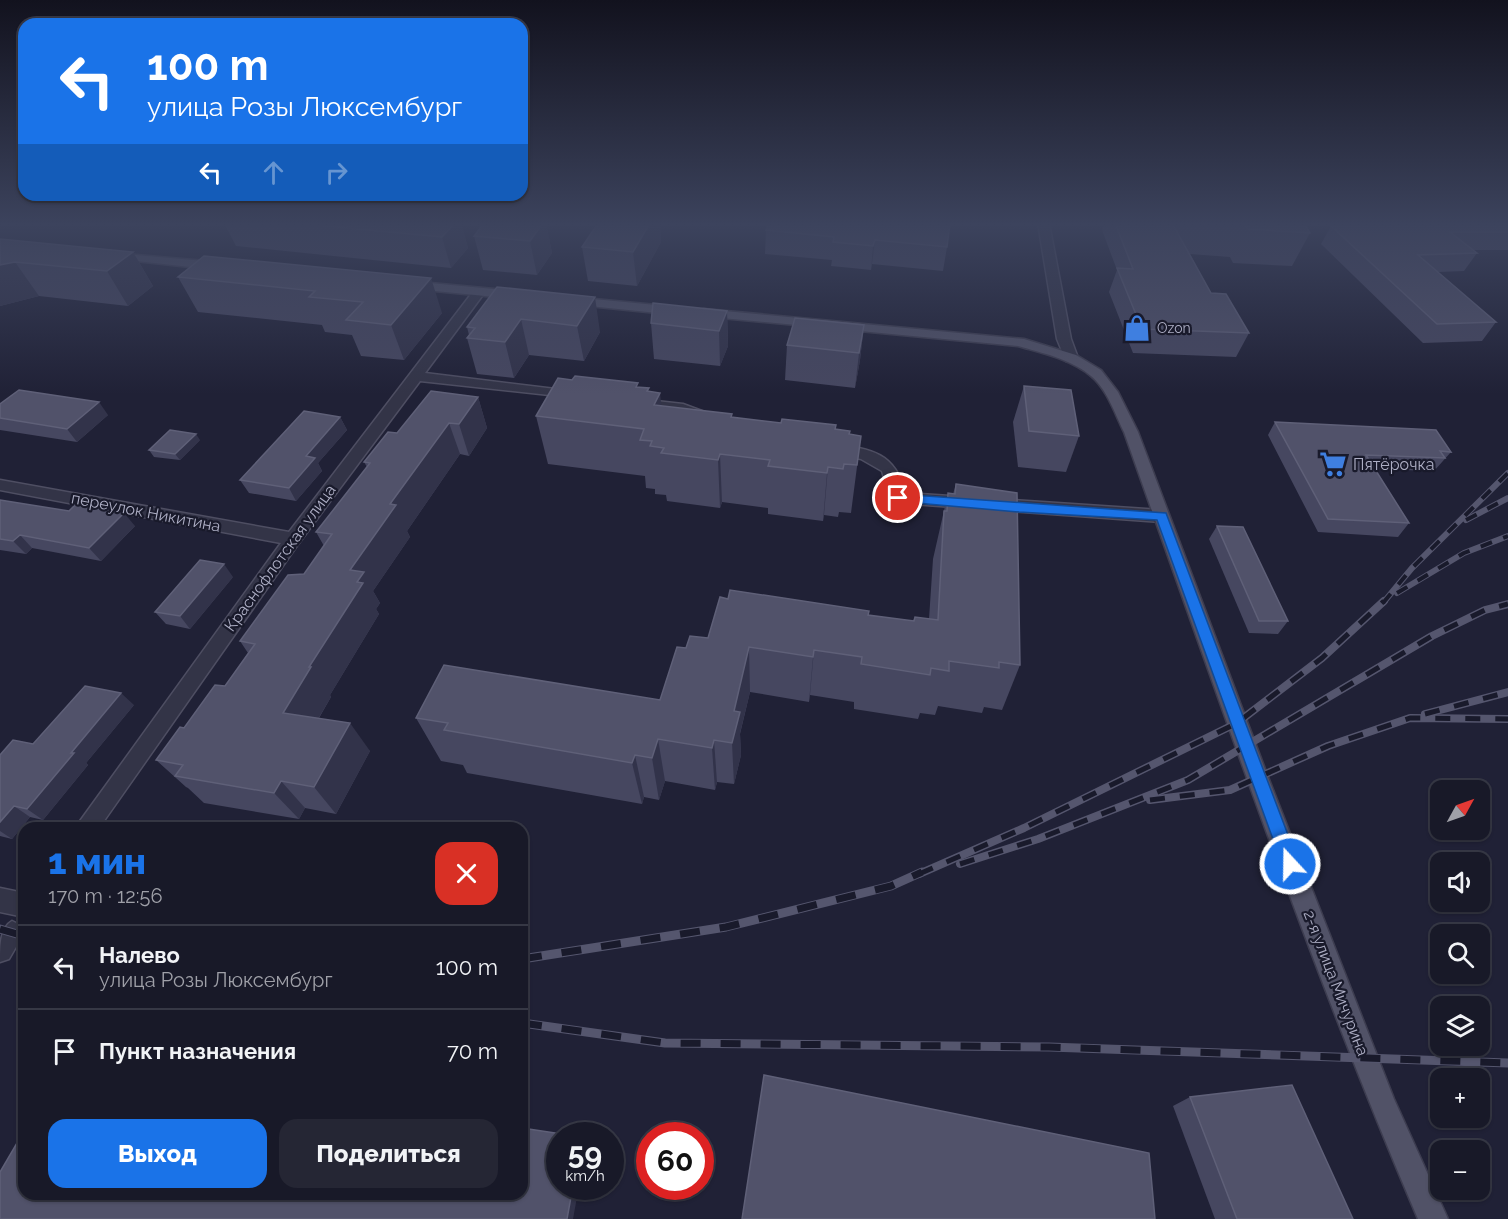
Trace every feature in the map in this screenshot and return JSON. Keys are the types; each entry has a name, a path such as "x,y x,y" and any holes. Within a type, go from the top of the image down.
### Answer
{"main road":[{"path":"401,284 524,296"},
{"name":"2-я улица Мичурина","path":"558,300 1019,342 1071,358 1095,372 1111,392 1131,432 1249,757 1383,1106 1433,1219"}],"street":[{"path":"1053,280 1064,339 1071,358"},
{"name":"Краснофлотская улица","path":"90,822 293,539 479,292"},
{"path":"416,376 590,397"},
{"path":"625,401 683,408 715,424"},
{"path":"817,446 863,454 880,462 892,474 898,498 1161,516"},
{"name":"переулок Никитина","path":"0,485 293,539"},
{"path":"0,900 18,904"}],"building":[{"path":"206,280 429,280 391,325 346,320 363,302 309,297 315,291"},
{"path":"1122,280 1204,280 1211,293 1226,294 1249,333 1142,329"},
{"path":"1389,280 1447,280 1496,322 1437,324"},
{"path":"497,287 595,297 577,326 521,319 505,342 467,338 475,328 467,327"},
{"path":"653,303 727,311 719,331 651,323"},
{"path":"795,318 864,325 859,353 787,345"},
{"path":"575,376 638,383 636,387 649,388 647,391 660,393 654,405 732,414 731,417 781,423 782,419 836,425 835,429 850,431 849,434 861,436 857,465 844,464 843,469 828,467 827,473 768,466 770,460 720,454 718,460 661,453 664,448 650,446 652,441 640,440 644,429 536,416 558,378 572,380"},
{"path":"1024,386 1071,390 1079,436 1029,431"},
{"path":"19,390 99,402 67,429 0,418 0,404"},
{"path":"431,391 478,397 459,424 449,423 390,504 396,505 350,570 364,572 357,582 363,583 309,667 311,667 283,713 350,723 314,787 281,781 274,793 175,776 183,765 156,760 180,727 184,728 215,685 225,686 255,644 240,641 288,575 304,574 332,534 316,532 370,463 364,462 388,432 397,433"},
{"path":"304,411 340,417 306,456 315,458 289,488 240,480"},
{"path":"1275,422 1436,430 1451,452 1440,451 1445,458 1366,455 1409,523 1328,519"},
{"path":"170,430 196,434 175,454 149,450"},
{"path":"956,484 1017,493 1020,665 999,662 999,668 949,661 949,671 931,668 930,675 861,664 862,657 814,650 813,657 749,647 734,711 740,712 732,743 714,740 712,748 658,739 652,758 635,755 632,763 444,730 448,723 416,718 444,665 660,700 677,647 686,648 690,636 708,638 720,597 728,599 730,590 869,611 868,615 914,621 915,617 938,620 944,511 947,511 948,493 955,494"},
{"path":"0,500 69,511 75,505 124,513 89,548 20,535 13,541 0,539"},
{"path":"1217,526 1243,527 1288,621 1259,621"},
{"path":"200,560 224,564 180,616 155,612"},
{"path":"85,686 121,693 27,809 14,806 0,822 0,755 13,740 33,744"},
{"path":"764,1075 1149,1153 1155,1219 742,1219"},
{"path":"1292,1085 1353,1219 1237,1219 1190,1097"},
{"path":"528,1129 546,1132 546,1200 570,1200 567,1219 0,1219 0,1172 18,1141 18,1200 528,1200"}],"railway":[{"path":"1383,603 1412,568 1508,473"},
{"path":"1466,520 1508,498"},
{"path":"1397,593 1464,553 1508,536"},
{"path":"919,874 1024,828 1237,723 1322,658 1384,601"},
{"path":"960,864 1038,839 1188,780 1432,636 1485,610 1508,604"},
{"path":"1425,714 1508,692"},
{"path":"1150,800 1230,790 1328,746 1410,718 1508,719"},
{"path":"528,958 726,927 891,886 922,872"},
{"path":"0,929 18,934"},
{"path":"528,1024 665,1043 1049,1047 1508,1063"}],"place":[{"name":"Ozon","path":"1137,328"},
{"name":"Пятёрочка","path":"1333,464"}],"route":[{"path":"898,498 1161,516 1290,864"}]}
